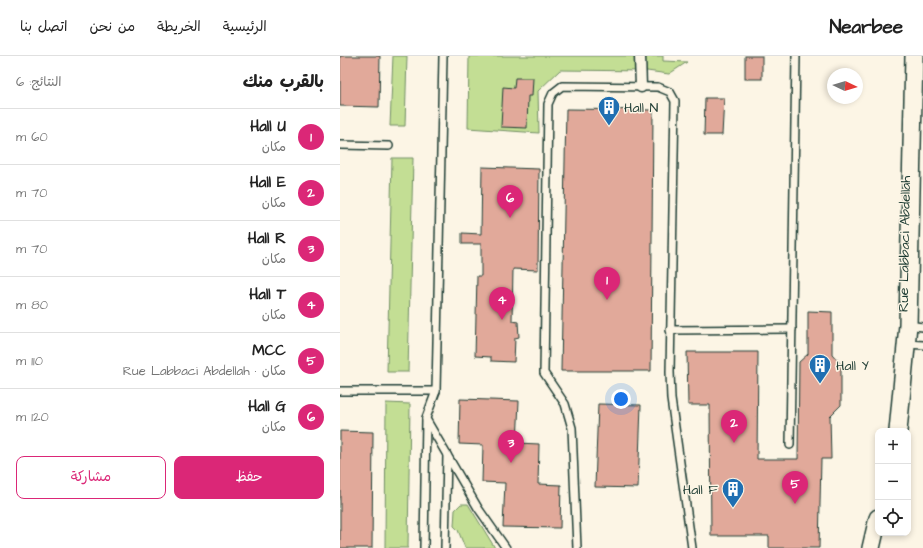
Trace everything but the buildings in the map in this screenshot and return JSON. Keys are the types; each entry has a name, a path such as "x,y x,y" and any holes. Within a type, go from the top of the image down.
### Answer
{"street":[{"path":"640,56 641,87"},
{"name":"Rue Labbaci Abdellah","path":"908,56 911,325"},
{"name":"Rue Labbaci Abdellah","path":"898,428 910,344 911,325 914,56"},
{"name":"Rue Labbaci Abdellah","path":"893,428 910,344"},
{"path":"871,548 875,531"},
{"path":"878,548 880,536"}],"lane":[{"path":"424,548 426,418 436,391 443,56"},
{"path":"790,445 796,56"},
{"path":"577,548 572,428 565,404 544,373 548,104 553,93 562,86 658,87 670,92 675,101 670,330 671,399 692,548"},
{"path":"340,145 389,146"},
{"path":"670,330 792,329"},
{"path":"340,391 436,391"},
{"path":"426,418 478,508 506,548"},
{"path":"444,548 447,455"}],"green space":[{"path":"393,56 407,56 405,126 390,126"},
{"path":"469,56 663,56 663,61 687,62 669,74 647,71 560,70 538,91 539,133 468,128"},
{"path":"392,158 413,158 408,372 387,372"},
{"path":"386,403 410,404 408,548 385,548"},
{"path":"461,504 468,504 495,548 465,548 458,530 454,526 455,510"}],"place":[{"name":"Hall N","path":"609,126"},
{"name":"Hall G","path":"510,218"},
{"name":"Hall U","path":"607,300"},
{"name":"Hall T","path":"502,320"},
{"name":"Hall Y","path":"820,384"},
{"name":"Hall E","path":"734,443"},
{"name":"Hall R","path":"511,463"},
{"name":"MCC","path":"795,504"},
{"name":"Hall F","path":"733,508"}]}
